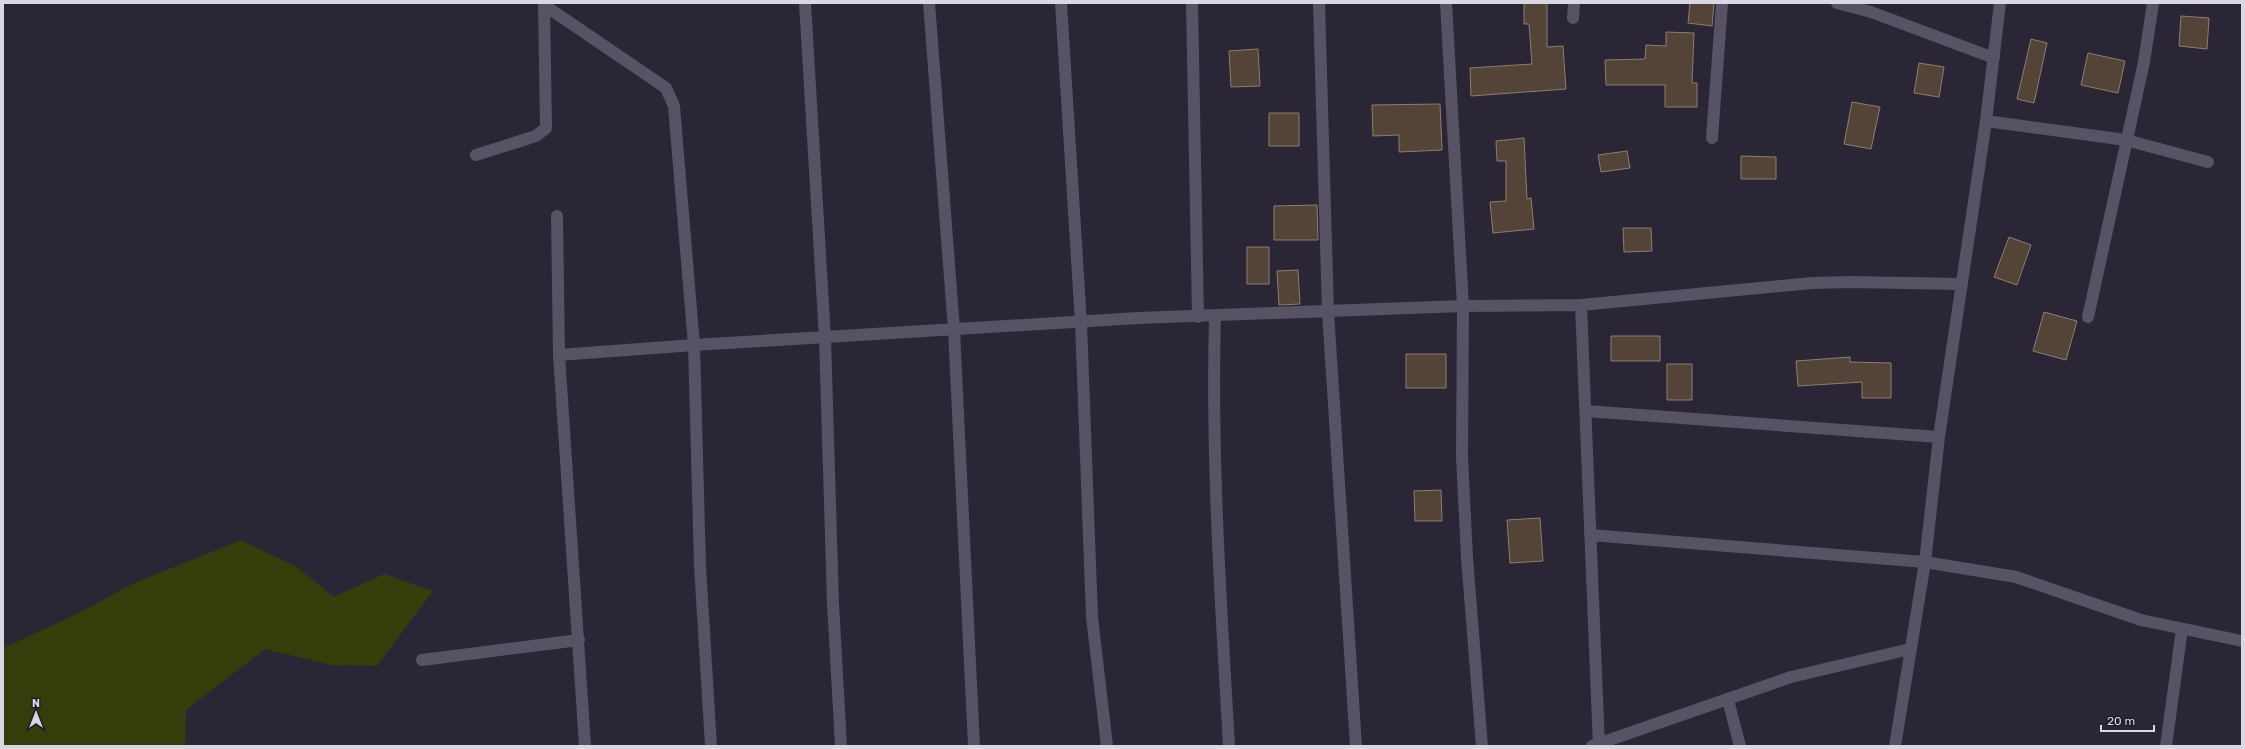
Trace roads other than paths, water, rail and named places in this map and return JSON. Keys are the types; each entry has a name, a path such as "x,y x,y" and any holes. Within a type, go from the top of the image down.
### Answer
{"street":[{"path":"805,3 825,338 833,603 841,746"},
{"path":"929,3 954,330 974,746"},
{"path":"1061,3 1081,323 1092,617 1107,746"},
{"path":"1192,3 1198,316"},
{"path":"1319,3 1328,312 1356,746"},
{"path":"1446,3 1463,306 1462,457 1467,558 1482,746"},
{"path":"1573,18 1574,3"},
{"path":"1712,138 1722,3"},
{"path":"1837,3 1871,12 1994,58"},
{"path":"1895,746 1925,562 1939,437 1986,121 2000,3"},
{"path":"2088,316 2144,62 2153,3"},
{"path":"476,155 536,136 546,128 544,4"},
{"path":"544,4 666,88 674,106 694,345 700,566 711,746"},
{"path":"1986,121 2126,140 2208,162"},
{"path":"558,216 559,355 585,746"},
{"path":"559,355 694,345 1198,316 1463,306 1581,305 1812,283 1851,282 1962,284"},
{"path":"1581,305 1586,411 1596,745 1791,677 1910,649"},
{"path":"1215,316 1213,398 1216,523 1229,746"},
{"path":"1586,411 1939,437"},
{"path":"1590,535 1925,562 2016,577 2141,620 2242,641"},
{"path":"2166,746 2182,629"},
{"path":"422,660 579,640"},
{"path":"1728,700 1740,746"}]}
